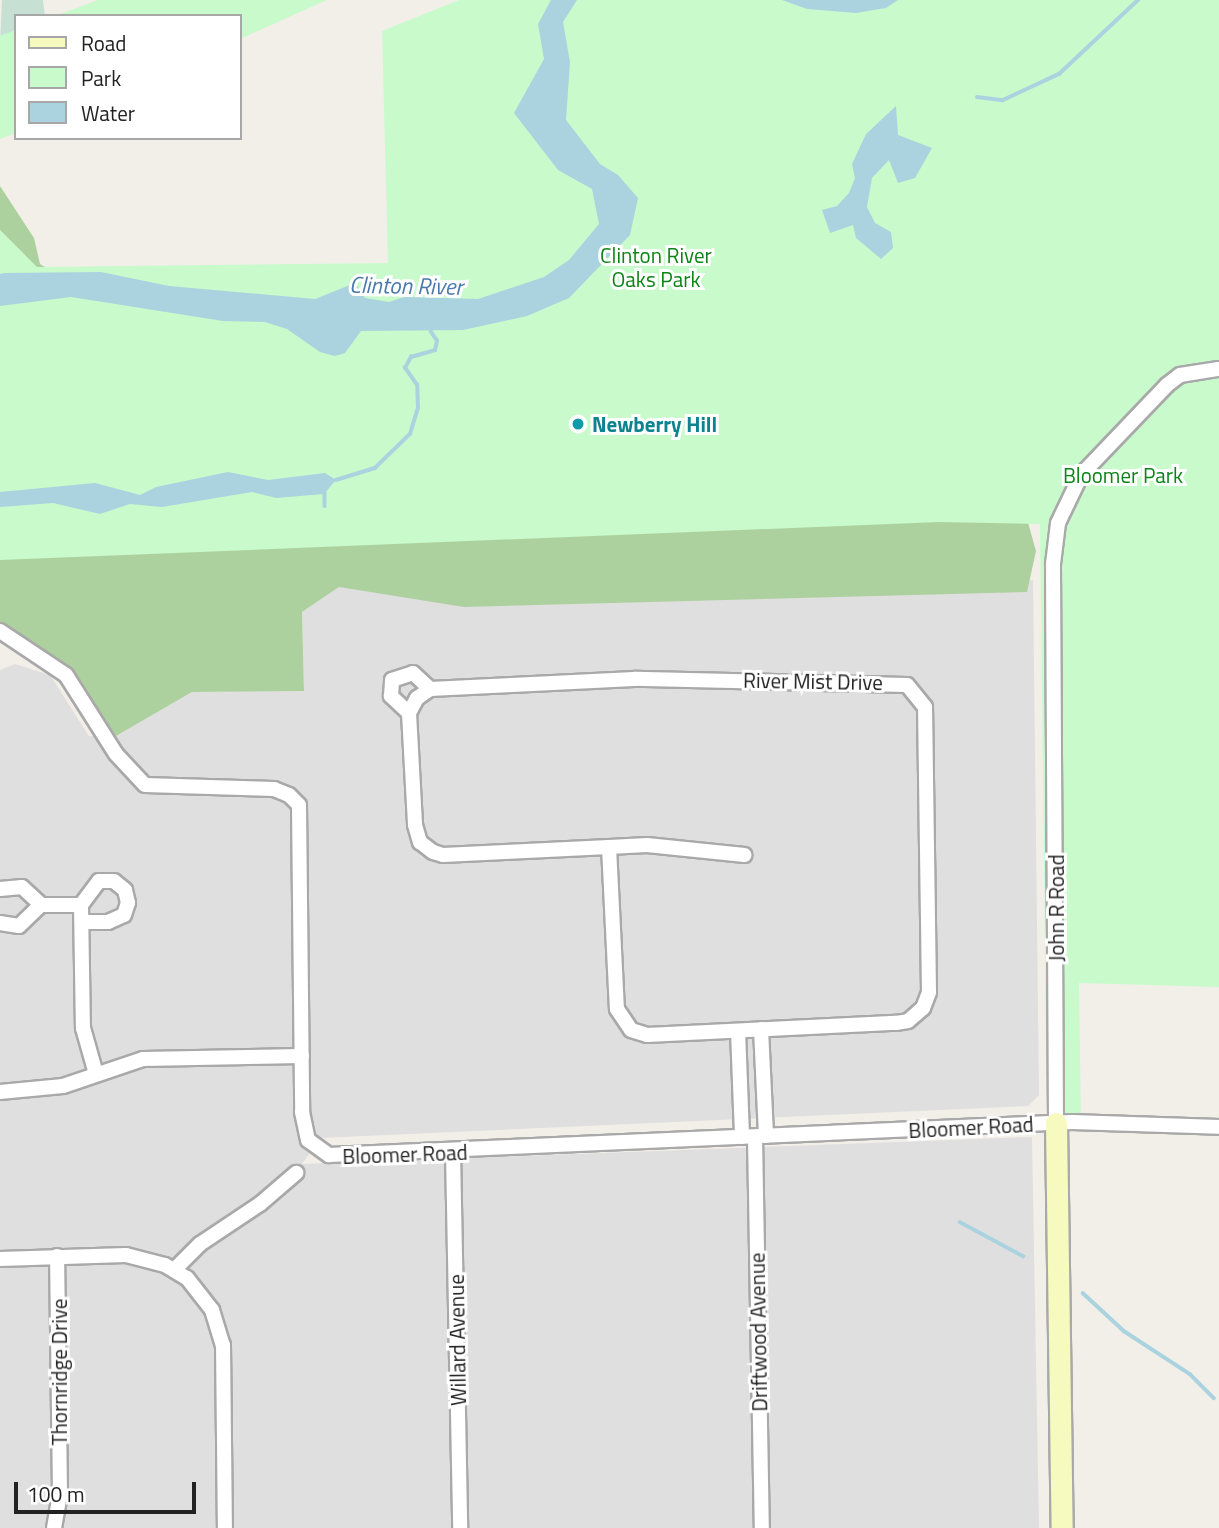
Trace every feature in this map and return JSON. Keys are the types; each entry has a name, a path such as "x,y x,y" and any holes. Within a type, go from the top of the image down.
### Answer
{"street":[{"name":"John R Road","path":"1062,1528 1056,1123 1054,564 1059,523 1080,475 1167,385 1180,375 1219,369"},
{"name":"Bloomer Road","path":"0,631 66,675 116,754 145,785 274,789 289,795 299,805 304,1132 321,1152 345,1158 1056,1123 1219,1127"},
{"name":"River Mist Drive","path":"413,673 430,689 666,679 886,682 916,690 925,707 926,1002 908,1021 647,1035 622,1022 617,1009 609,846 443,855 425,848 415,825 409,713 391,696 392,680 413,673"},
{"path":"409,713 417,698 430,689"},
{"path":"609,846 668,846 744,855"},
{"path":"82,922 117,919 127,909 128,896 121,885 103,880 93,886 81,905 83,1028 96,1074"},
{"path":"0,889 22,887 41,905 81,905"},
{"path":"0,923 19,926 41,905"},
{"path":"754,1137 761,1029"},
{"path":"738,1031 754,1137"},
{"path":"0,1092 63,1086 126,1062 158,1058 302,1056"},
{"name":"Driftwood Avenue","path":"754,1137 762,1528"},
{"name":"Willard Avenue","path":"453,1152 460,1528"},
{"path":"175,1269 200,1244 260,1204 296,1172"},
{"path":"0,1259 126,1255 175,1269 212,1310 223,1345 225,1528"},
{"name":"Thornridge Drive","path":"54,1528 60,1495 57,1256"}],"shaded area":[{"path":"1033,580 1039,1095 1028,1106 320,1138 302,1164 1032,1137 1039,1528 0,1528 0,670 15,664 50,675 89,736 116,736 192,692 304,691 302,612 339,587"}],"green space":[{"path":"2,0 43,0 45,14 14,14 14,42 0,45"},
{"path":"98,0 327,0 242,38 242,14 60,14"},
{"name":"Clinton River Oaks Park","path":"459,0 1219,0 1219,987 1079,983 1081,1121 1047,1121 1040,524 939,522 0,560 0,230 37,267 388,263 382,31"},
{"name":"Clinton River Oaks Park","path":"1219,0 1022,501 1036,551 1027,592 464,607 339,587 302,612 304,691 192,692 116,736 66,675 0,631 0,186 34,238 40,264 60,276 291,318"},
{"path":"14,31 14,134 0,139 0,36"}],"water":[{"path":"551,0 577,0 563,22 570,62 566,120 600,164 618,175 638,198 630,235 569,298 527,316 463,330 361,331 345,353 335,356 320,352 287,329 265,322 223,321 71,297 0,306 0,274 4,273 101,272 169,286 315,299 355,283 365,298 389,302 404,297 478,299 544,277 569,260 599,224 592,189 558,170 514,113 544,59 538,24"},
{"path":"782,0 898,0 886,8 856,13 807,9"},
{"path":"896,106 898,135 932,148 915,178 898,183 889,160 872,178 867,207 875,223 891,232 893,248 881,259 856,238 853,225 830,233 822,210 837,206 849,193 855,178 852,164 866,134"},
{"path":"228,472 268,480 325,473 336,480 324,494 276,498 252,492 162,507 130,504 100,514 53,503 0,507 0,492 95,483 140,495 156,487"}],"waterway":[{"path":"977,97 1003,100 1059,74 1138,0"},
{"path":"336,480 375,468 410,434 418,408 417,385 405,368 411,357 435,350 437,341 431,332"},
{"path":"325,493 325,506"},
{"path":"960,1222 1023,1256"},
{"path":"1083,1293 1124,1331 1190,1374 1214,1398"}],"place":[{"name":"Newberry Hill","path":"578,424"}],"water label":[{"name":"Clinton River","path":"406,286"}],"park label":[{"name":"Bloomer Park","path":"1123,475"}]}
